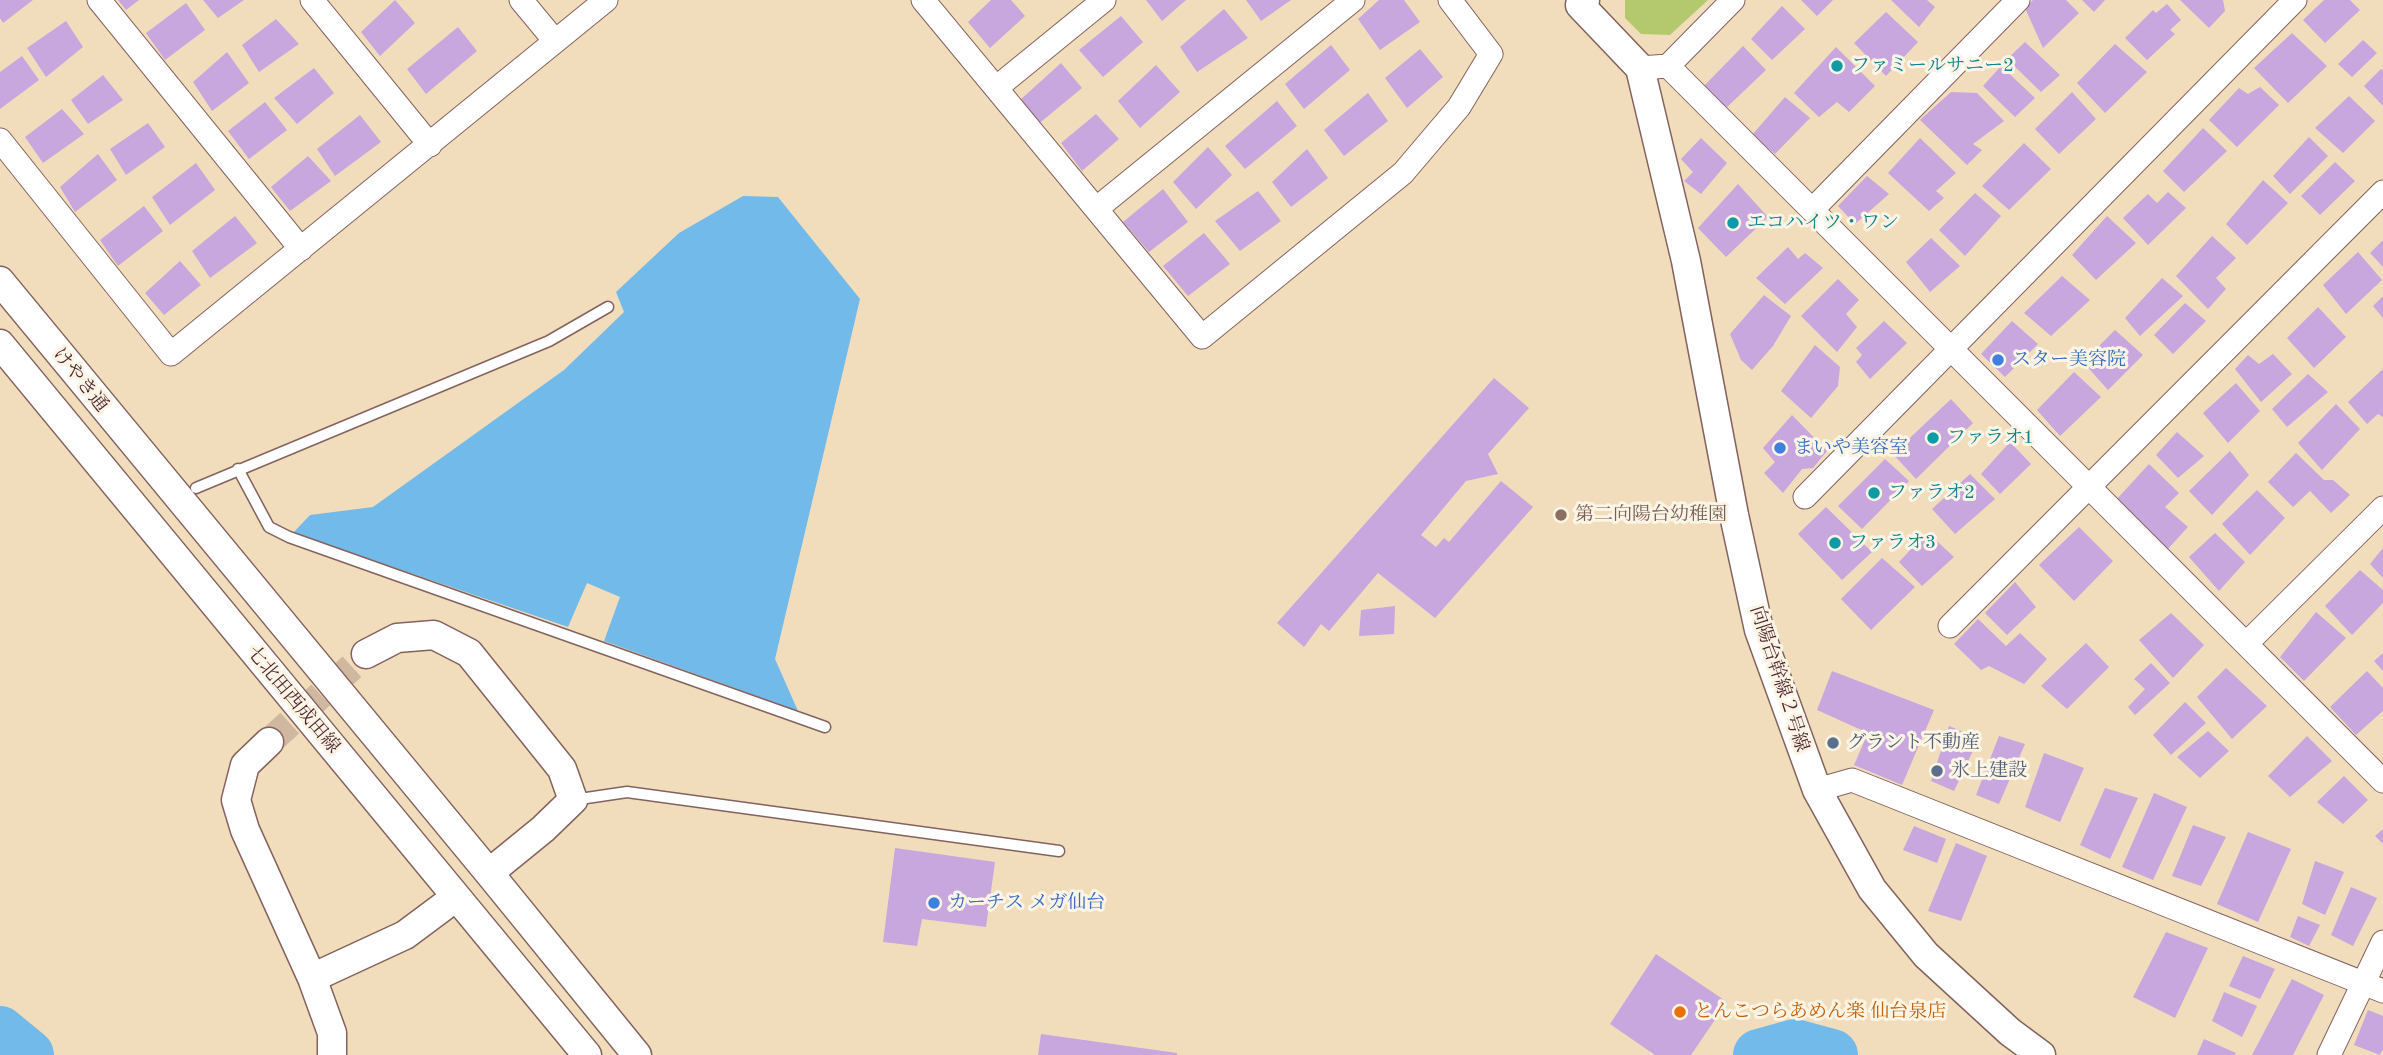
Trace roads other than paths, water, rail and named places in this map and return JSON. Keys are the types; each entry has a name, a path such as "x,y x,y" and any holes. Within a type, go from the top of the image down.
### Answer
{"street":[{"path":"99,0 301,249"},
{"path":"312,0 430,145"},
{"path":"521,0 555,41"},
{"path":"0,140 171,354 606,0"},
{"path":"923,0 1202,337 1403,173 1459,107 1491,54 1450,0"},
{"path":"996,88 1104,0"},
{"path":"1096,209 1353,0"},
{"path":"1580,2 1640,68 1668,66 1732,0"},
{"path":"1812,210 2018,0"},
{"path":"1805,497 2295,0"},
{"path":"1668,66 2383,781"},
{"name":"向陽台幹線２号線","path":"1640,68 1686,261 1734,515 1759,630 1817,790 1872,889 1926,955 2010,1032 2041,1055"},
{"path":"1950,626 2383,192"},
{"name":"けやき通","path":"0,281 637,1055"},
{"name":"七北田西成田線","path":"0,344 587,1055"},
{"path":"2245,644 2383,508"},
{"path":"366,654 397,638 434,635 469,653 562,769 573,800 543,829 489,873"},
{"path":"269,742 245,765 236,800 245,830 312,978 332,1033 332,1055"},
{"path":"1817,790 1852,780 2373,987"},
{"path":"312,978 405,935 457,897"},
{"path":"2329,1055 2373,987 2383,942"}],"lane":[{"path":"196,488 549,341 608,307"},
{"path":"238,469 269,527 289,537 825,727"},
{"path":"573,800 627,792 1059,850"}],"water":[{"path":"743,196 778,197 860,299 775,659 798,711 604,641 620,597 587,583 568,627 293,533 310,515 373,507 564,370 624,312 616,292 679,233"}],"waterway":[{"path":"0,1032 28,1055"},
{"path":"1759,1055 1795,1045 1832,1055"}],"tunnel":[{"path":"269,742 366,654"}],"place":[{"name":"ファミールサニー2","path":"1837,66"},
{"name":"エコハイツ・ワン","path":"1733,223"},
{"name":"スター美容院","path":"1998,360"},
{"name":"ファラオ1","path":"1933,438"},
{"name":"まいや美容室","path":"1780,448"},
{"name":"ファラオ2","path":"1874,493"},
{"name":"第二向陽台幼稚園","path":"1561,515"},
{"name":"ファラオ3","path":"1835,543"},
{"name":"グラント不動産","path":"1833,743"},
{"name":"氷上建設","path":"1937,771"},
{"name":"カーチス メガ仙台","path":"934,903"},
{"name":"とんこつらあめん楽 仙台泉店","path":"1680,1012"}]}
